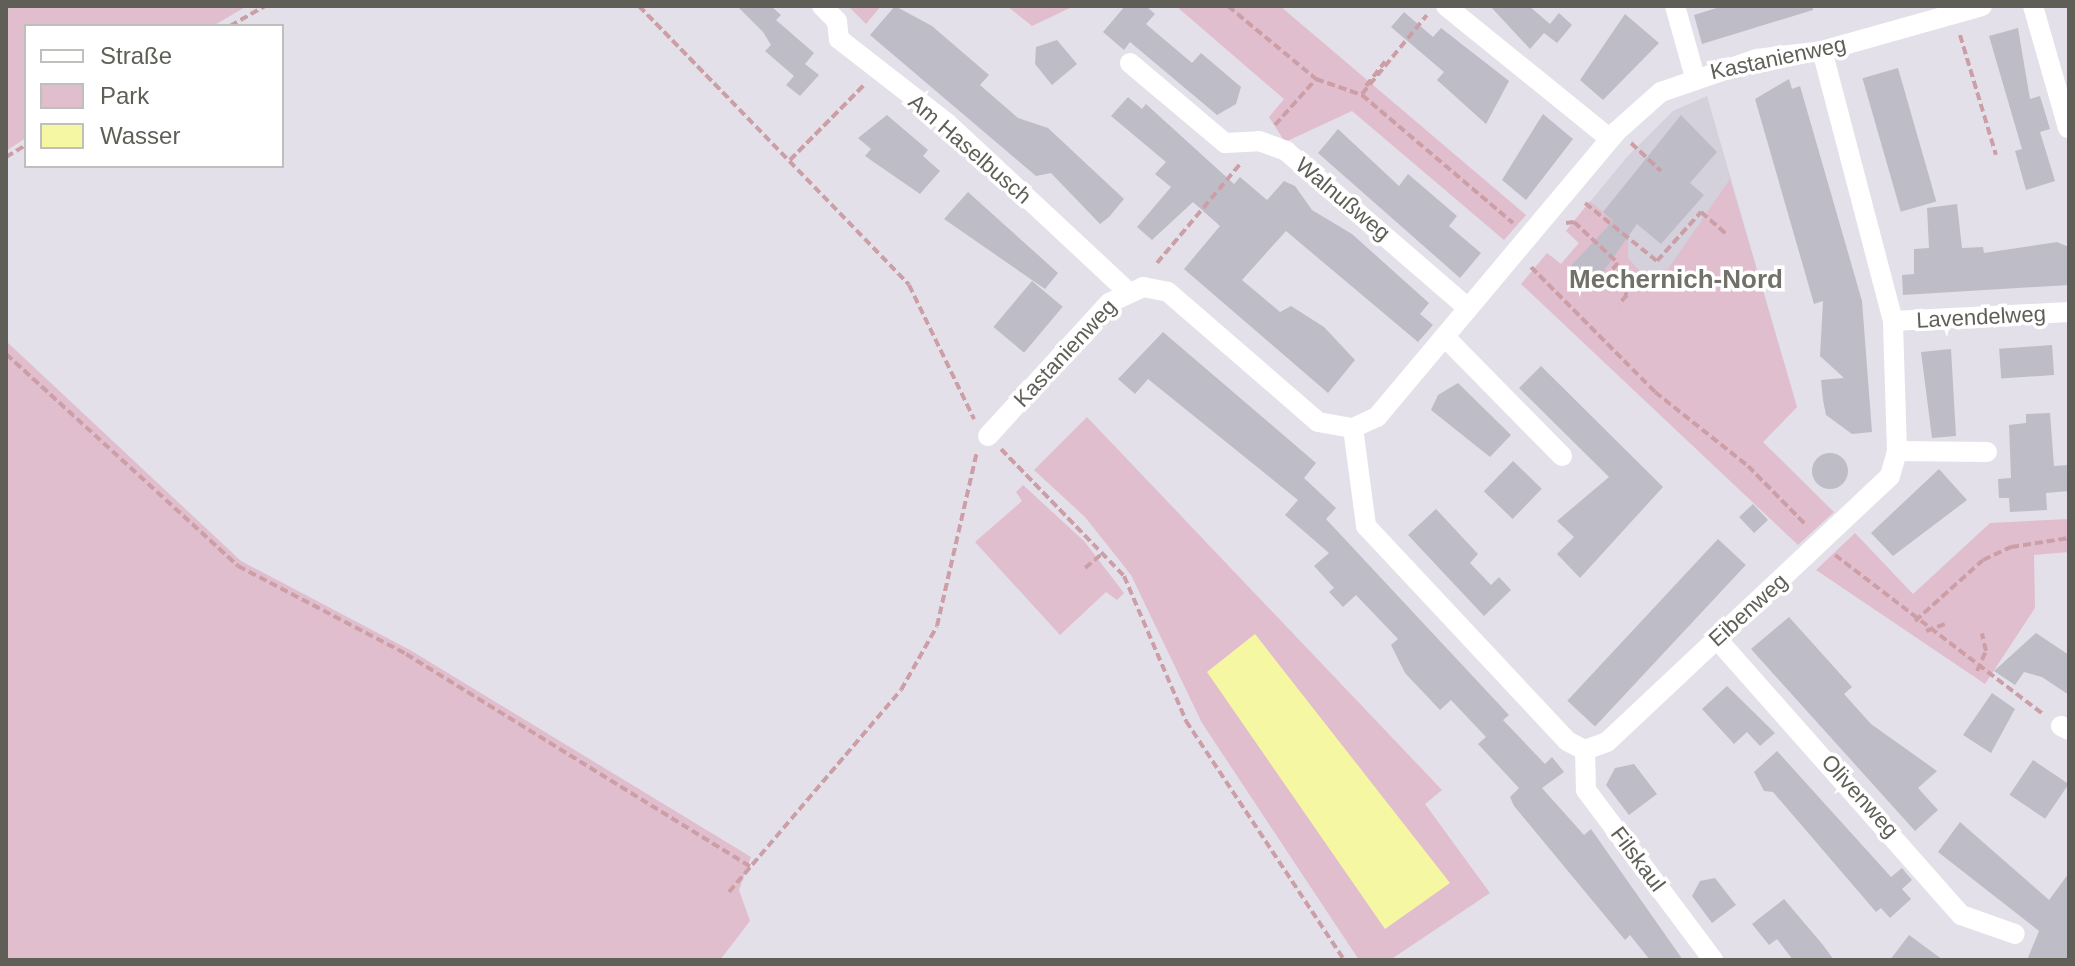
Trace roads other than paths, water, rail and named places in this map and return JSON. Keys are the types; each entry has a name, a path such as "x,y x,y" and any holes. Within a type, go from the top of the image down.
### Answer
{"street":[{"name":"Am Haselbusch","path":"822,6 837,21 839,39 947,123 1126,290"},
{"path":"1675,6 1695,77"},
{"name":"Kastanienweg","path":"984,432 1126,290 1168,292 1318,422 1353,428 1377,417 1523,247 1613,135 1661,92 1695,77 1757,59 1822,51 1982,6"},
{"path":"2033,6 2068,128"},
{"path":"1447,7 1613,135"},
{"name":"Eibenweg","path":"1585,750 1607,742 1890,476 1897,451 1893,321 1822,51"},
{"name":"Walnußweg","path":"1130,63 1225,143 1259,141 1286,151 1468,308"},
{"name":"Lavendelweg","path":"1893,321 2069,312"},
{"path":"1445,337 1562,456"},
{"path":"1353,428 1366,526 1556,730 1585,750"},
{"path":"1897,451 1987,452"},
{"name":"Olivenweg","path":"1716,638 1961,915 2015,934"},
{"name":"Filskaul","path":"1585,750 1586,790 1713,960"}],"water":[{"path":"1255,634 1450,883 1385,929 1207,672"}],"district":[{"name":"Mechernich-Nord","path":"1676,280"}]}
